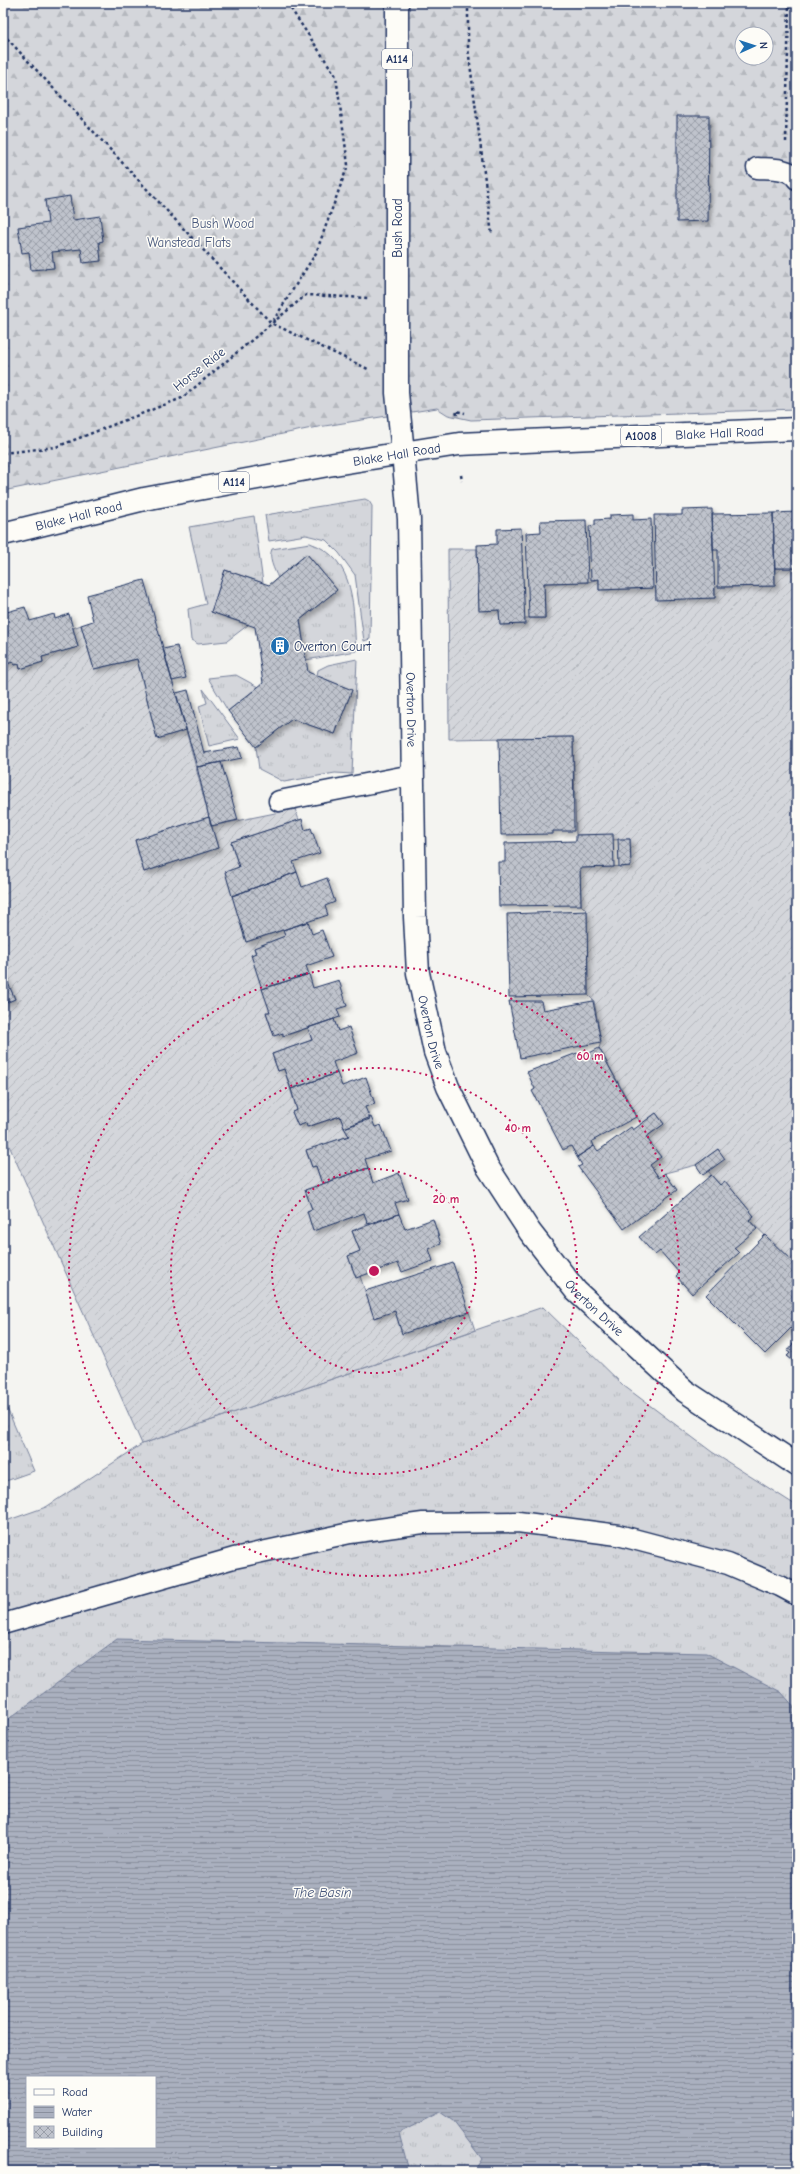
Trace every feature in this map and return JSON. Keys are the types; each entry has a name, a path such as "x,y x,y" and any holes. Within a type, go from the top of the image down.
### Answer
{"main road":[{"name":"Bush Road","path":"397,3 397,393 403,453"},
{"name":"Blake Hall Road","path":"3,534 131,502 459,444 797,429"},
{"name":"Overton Drive","path":"403,453 409,519 412,775 415,917 418,973 435,1052 448,1087 487,1166 530,1232 576,1291 685,1391 797,1465"}],"lane":[{"path":"757,168 790,175"},
{"path":"279,801 412,775"},
{"path":"3,1624 234,1558 350,1533 423,1523 518,1522 618,1535 728,1564 780,1586 797,1595"}],"path":[{"path":"271,323 316,253 348,165 336,76 287,3"},
{"path":"468,3 468,48 492,235"},
{"path":"789,3 788,110 790,175"},
{"path":"3,34 271,323 370,370 397,393"},
{"name":"Horse Ride","path":"3,453 56,448 182,398 306,295 396,299"},
{"path":"461,475 462,481"}],"green space":[{"name":"Bush Wood","path":"3,3 797,3 797,409 471,420 448,415 437,408 312,428 3,491"},
{"path":"365,499 369,501 372,506 370,639 364,641 355,575 339,553 326,540 306,535 269,541 265,515"},
{"path":"254,516 263,583 225,570 211,612 248,625 227,641 198,644 191,640 188,609 206,604 189,527"},
{"path":"310,543 325,551 337,561 350,587 353,603 356,651 306,660 300,620 337,590 307,554 278,578 272,564 271,552 272,549"},
{"path":"448,549 477,549 479,610 499,610 500,625 524,624 525,618 545,618 544,583 588,582 599,579 599,590 656,588 656,599 715,598 715,587 775,586 775,568 795,568 797,578 797,1266 749,1220 754,1216 725,1182 720,1185 708,1171 718,1149 696,1165 665,1173 659,1178 650,1165 660,1157 646,1137 664,1124 656,1113 641,1124 599,1048 601,1042 594,1001 588,995 587,911 581,905 580,868 630,866 630,839 613,840 612,835 576,835 573,737 449,739"},
{"path":"81,625 94,669 137,659 157,739 186,730 209,817 135,840 144,872 218,848 211,826 295,809 299,820 231,842 239,867 226,873 246,942 283,930 285,936 254,948 270,1012 266,1013 274,1035 283,1033 284,1036 308,1028 312,1040 272,1054 278,1071 284,1069 297,1110 292,1112 298,1126 306,1123 308,1127 340,1116 349,1136 306,1151 312,1167 316,1166 322,1184 305,1190 312,1209 307,1211 313,1230 364,1213 368,1224 352,1231 360,1251 348,1256 356,1277 360,1276 365,1291 395,1311 402,1333 469,1312 475,1330 142,1444 3,1132 3,1004 15,999 3,972 3,665 13,662 15,665 19,664 20,669 43,662 42,657 78,647 73,628"},
{"path":"357,659 352,774 335,773 284,782 259,769 256,747 292,719 335,734 352,690 317,676 318,670 328,665"},
{"path":"236,675 258,687 228,711 208,678"},
{"path":"203,689 240,739 209,746 199,706 207,703"},
{"name":"The Basin","path":"543,1307 624,1386 712,1452 797,1506 797,2171 3,2171 3,1522 46,1507 142,1444"},
{"path":"3,1399 34,1471 3,1482"}],"water":[{"name":"The Basin","path":"117,1639 706,1653 781,1692 797,1710 797,2171 474,2171 482,2159 453,2121 440,2112 399,2133 409,2171 3,2171 3,1723"}],"building":[{"path":"677,116 709,116 708,221 677,222"},
{"path":"70,196 73,220 100,216 103,241 99,242 101,261 83,263 81,249 52,252 54,268 31,270 29,252 22,253 18,227 48,223 45,200"},
{"path":"712,509 715,598 656,600 654,515 682,515 682,510"},
{"path":"797,512 796,578 795,568 775,568 773,513"},
{"path":"773,513 775,586 718,587 718,550 713,550 712,514"},
{"path":"633,514 633,520 651,519 653,588 599,590 599,579 591,580 589,526 595,525 595,520 610,519 610,515"},
{"path":"586,520 588,582 544,583 545,618 529,618 526,533 541,532 540,521"},
{"path":"521,528 525,624 500,625 499,610 479,611 477,545 497,544 497,529"},
{"name":"Overton Court","path":"307,554 337,590 300,620 308,672 352,690 335,734 292,719 256,747 228,711 263,683 255,627 211,612 225,570 269,585"},
{"path":"144,580 186,730 157,739 137,659 94,669 81,625 93,621 87,595"},
{"path":"25,607 30,621 54,614 55,619 69,614 78,647 42,657 43,662 20,669 19,664 15,665 13,662 3,665 3,613"},
{"path":"177,646 186,678 172,681 163,649"},
{"path":"188,690 204,753 239,747 242,758 197,767 176,693"},
{"path":"573,737 574,831 553,831 553,834 501,835 499,738"},
{"path":"221,762 238,820 211,826 197,767"},
{"path":"209,817 218,848 144,872 135,840"},
{"path":"302,819 305,830 311,828 320,853 293,862 297,872 232,896 225,872 239,867 231,842"},
{"path":"613,834 614,867 580,868 581,905 499,906 498,862 505,862 505,843 576,841 576,835"},
{"path":"618,839 630,839 631,866 619,867"},
{"path":"297,872 302,887 327,878 335,902 325,906 328,915 246,942 232,896"},
{"path":"587,911 588,995 509,997 507,914"},
{"path":"308,922 312,934 322,930 332,957 306,966 309,974 262,989 251,955 256,953 254,948 285,936 283,930"},
{"path":"3,972 15,999 3,1004"},
{"path":"309,974 313,988 339,980 347,1006 337,1009 340,1017 283,1036 283,1033 274,1036 266,1012 270,1012 262,989"},
{"path":"509,1001 541,1001 543,1010 593,1001 601,1042 520,1058"},
{"path":"334,1019 338,1031 349,1027 358,1053 333,1062 337,1073 291,1089 284,1069 278,1071 272,1054 312,1040 308,1028"},
{"path":"599,1048 636,1117 592,1141 594,1146 577,1157 571,1146 563,1150 532,1091 535,1089 527,1072 577,1053 580,1058"},
{"path":"337,1073 342,1086 366,1077 375,1104 365,1107 370,1119 344,1128 340,1116 307,1127 306,1123 298,1126 292,1112 297,1110 291,1089"},
{"path":"656,1113 664,1124 646,1137 661,1157 650,1165 659,1178 665,1173 677,1190 624,1229 578,1167 582,1165 577,1157 594,1146 598,1151 631,1127 633,1130"},
{"path":"371,1117 375,1127 381,1125 391,1151 365,1159 368,1168 322,1184 316,1166 312,1167 306,1150 349,1136 344,1128"},
{"path":"718,1149 725,1159 703,1175 696,1165"},
{"path":"368,1168 373,1183 399,1173 408,1199 395,1203 399,1214 368,1224 364,1213 313,1231 307,1211 312,1209 305,1190"},
{"path":"711,1175 720,1185 725,1181 754,1216 749,1220 757,1229 734,1248 739,1253 692,1294 676,1276 679,1273 660,1251 655,1255 639,1237"},
{"path":"399,1214 405,1229 433,1219 441,1244 429,1249 433,1261 402,1272 398,1263 356,1278 348,1256 360,1251 352,1231"},
{"path":"765,1235 797,1266 797,1322 765,1354 706,1295"},
{"path":"453,1263 469,1312 402,1334 395,1311 374,1318 365,1291"},
{"path":"797,1339 797,1364 787,1356 790,1353 787,1351"}],"place":[{"name":"Overton Court","path":"280,646"}],"park label":[{"name":"Wanstead Flats","path":"189,242"}]}
